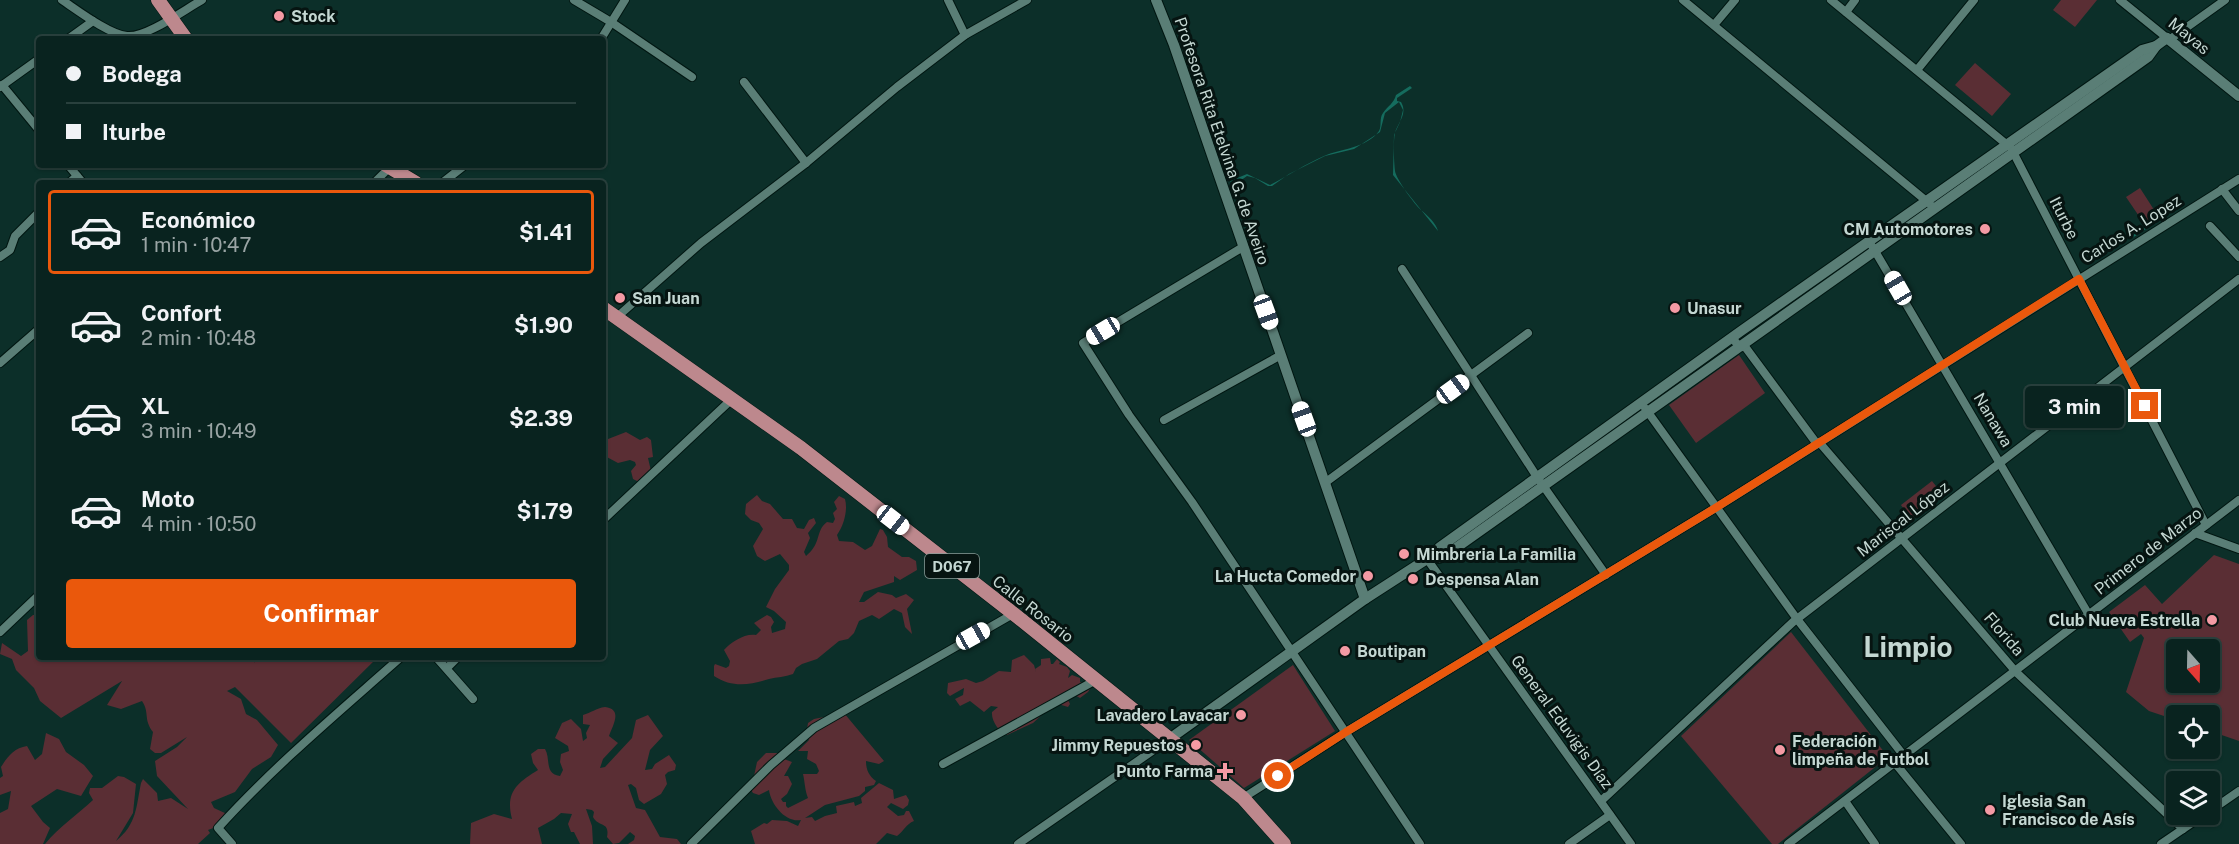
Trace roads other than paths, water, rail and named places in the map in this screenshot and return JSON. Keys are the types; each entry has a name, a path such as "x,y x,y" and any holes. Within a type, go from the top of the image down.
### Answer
{"main road":[{"path":"158,0 184,36"},
{"path":"391,168 411,180"},
{"name":"Calle Rosario","path":"606,310 818,461 1013,614 1243,798 1284,844"}],"street":[{"path":"62,0 93,21 124,36 134,36 202,0"},
{"path":"573,0 611,22 692,77"},
{"path":"604,36 625,0"},
{"path":"948,0 965,35"},
{"path":"617,318 701,243 806,163 897,87 965,35 1027,0"},
{"name":"Profesora Rita Etelvina G. de Aveiro","path":"1156,0 1174,45 1365,598"},
{"path":"1683,0 1931,205"},
{"path":"1714,25 1735,0"},
{"path":"1831,0 2011,148"},
{"path":"1846,12 1855,0"},
{"path":"1917,70 1974,0"},
{"name":"Mayas","path":"2120,0 2239,96"},
{"path":"1018,844 1291,653 1365,598 1540,482 2011,148 2148,57 2156,46 2225,0"},
{"path":"72,36 93,21"},
{"path":"36,61 1,86 36,127"},
{"path":"744,82 806,163"},
{"name":"Iturbe","path":"2011,148 2206,525"},
{"path":"376,180 386,168"},
{"path":"446,180 461,168"},
{"name":"Carlos A. Lopez","path":"1243,798 1346,732 1717,507 2239,178"},
{"path":"2222,189 2239,211"},
{"path":"0,257 10,250 15,236 36,215"},
{"path":"2210,226 2239,257"},
{"name":"Nanawa","path":"1872,246 2090,615"},
{"path":"1243,247 1083,343 1129,415 1192,502 1420,844"},
{"path":"1402,270 1540,482 1606,575"},
{"name":"Mariscal López","path":"1601,801 1797,619 2239,279"},
{"path":"0,363 36,332"},
{"path":"1326,482 1528,333"},
{"name":"Florida","path":"1741,341 1818,443 2016,672 2183,829"},
{"path":"1164,420 1281,355"},
{"path":"606,517 732,399"},
{"path":"1644,407 1797,619 1904,756"},
{"name":"Primero de Marzo","path":"1788,844 2239,500"},
{"path":"2195,533 2239,549"},
{"name":"General Eduvigis Díaz","path":"1428,558 1631,844"},
{"path":"0,633 36,598"},
{"path":"692,844 771,765 814,728 1013,614"},
{"path":"232,844 218,828 284,762 398,660"},
{"path":"439,660 473,699"},
{"path":"447,668 455,660"},
{"path":"943,764 1096,680"},
{"path":"1896,763 1961,844"},
{"path":"2220,804 2239,792"},
{"path":"1845,801 1875,844"},
{"path":"1569,844 1610,815"},
{"path":"2161,844 2189,825"}],"waterway":[{"path":"2132,237 2162,217"}],"place":[{"name":"Stock","path":"279,16"},
{"name":"CM Automotores","path":"1985,229"},
{"name":"San Juan","path":"620,298"},
{"name":"Unasur","path":"1675,308"},
{"name":"Mimbreria La Familia","path":"1404,554"},
{"name":"La Hucta Comedor","path":"1368,576"},
{"name":"Despensa Alan","path":"1413,579"},
{"name":"Club Nueva Estrella","path":"2212,620"},
{"name":"Boutipan","path":"1345,651"},
{"name":"Lavadero Lavacar","path":"1241,715"},
{"name":"Jimmy Repuestos","path":"1196,745"},
{"name":"Federación limpeña de Futbol","path":"1780,750"},
{"name":"Punto Farma","path":"1225,771"},
{"name":"Iglesia San Francisco de Asís","path":"1990,810"}],"district":[{"name":"Limpio","path":"1908,646"}]}
